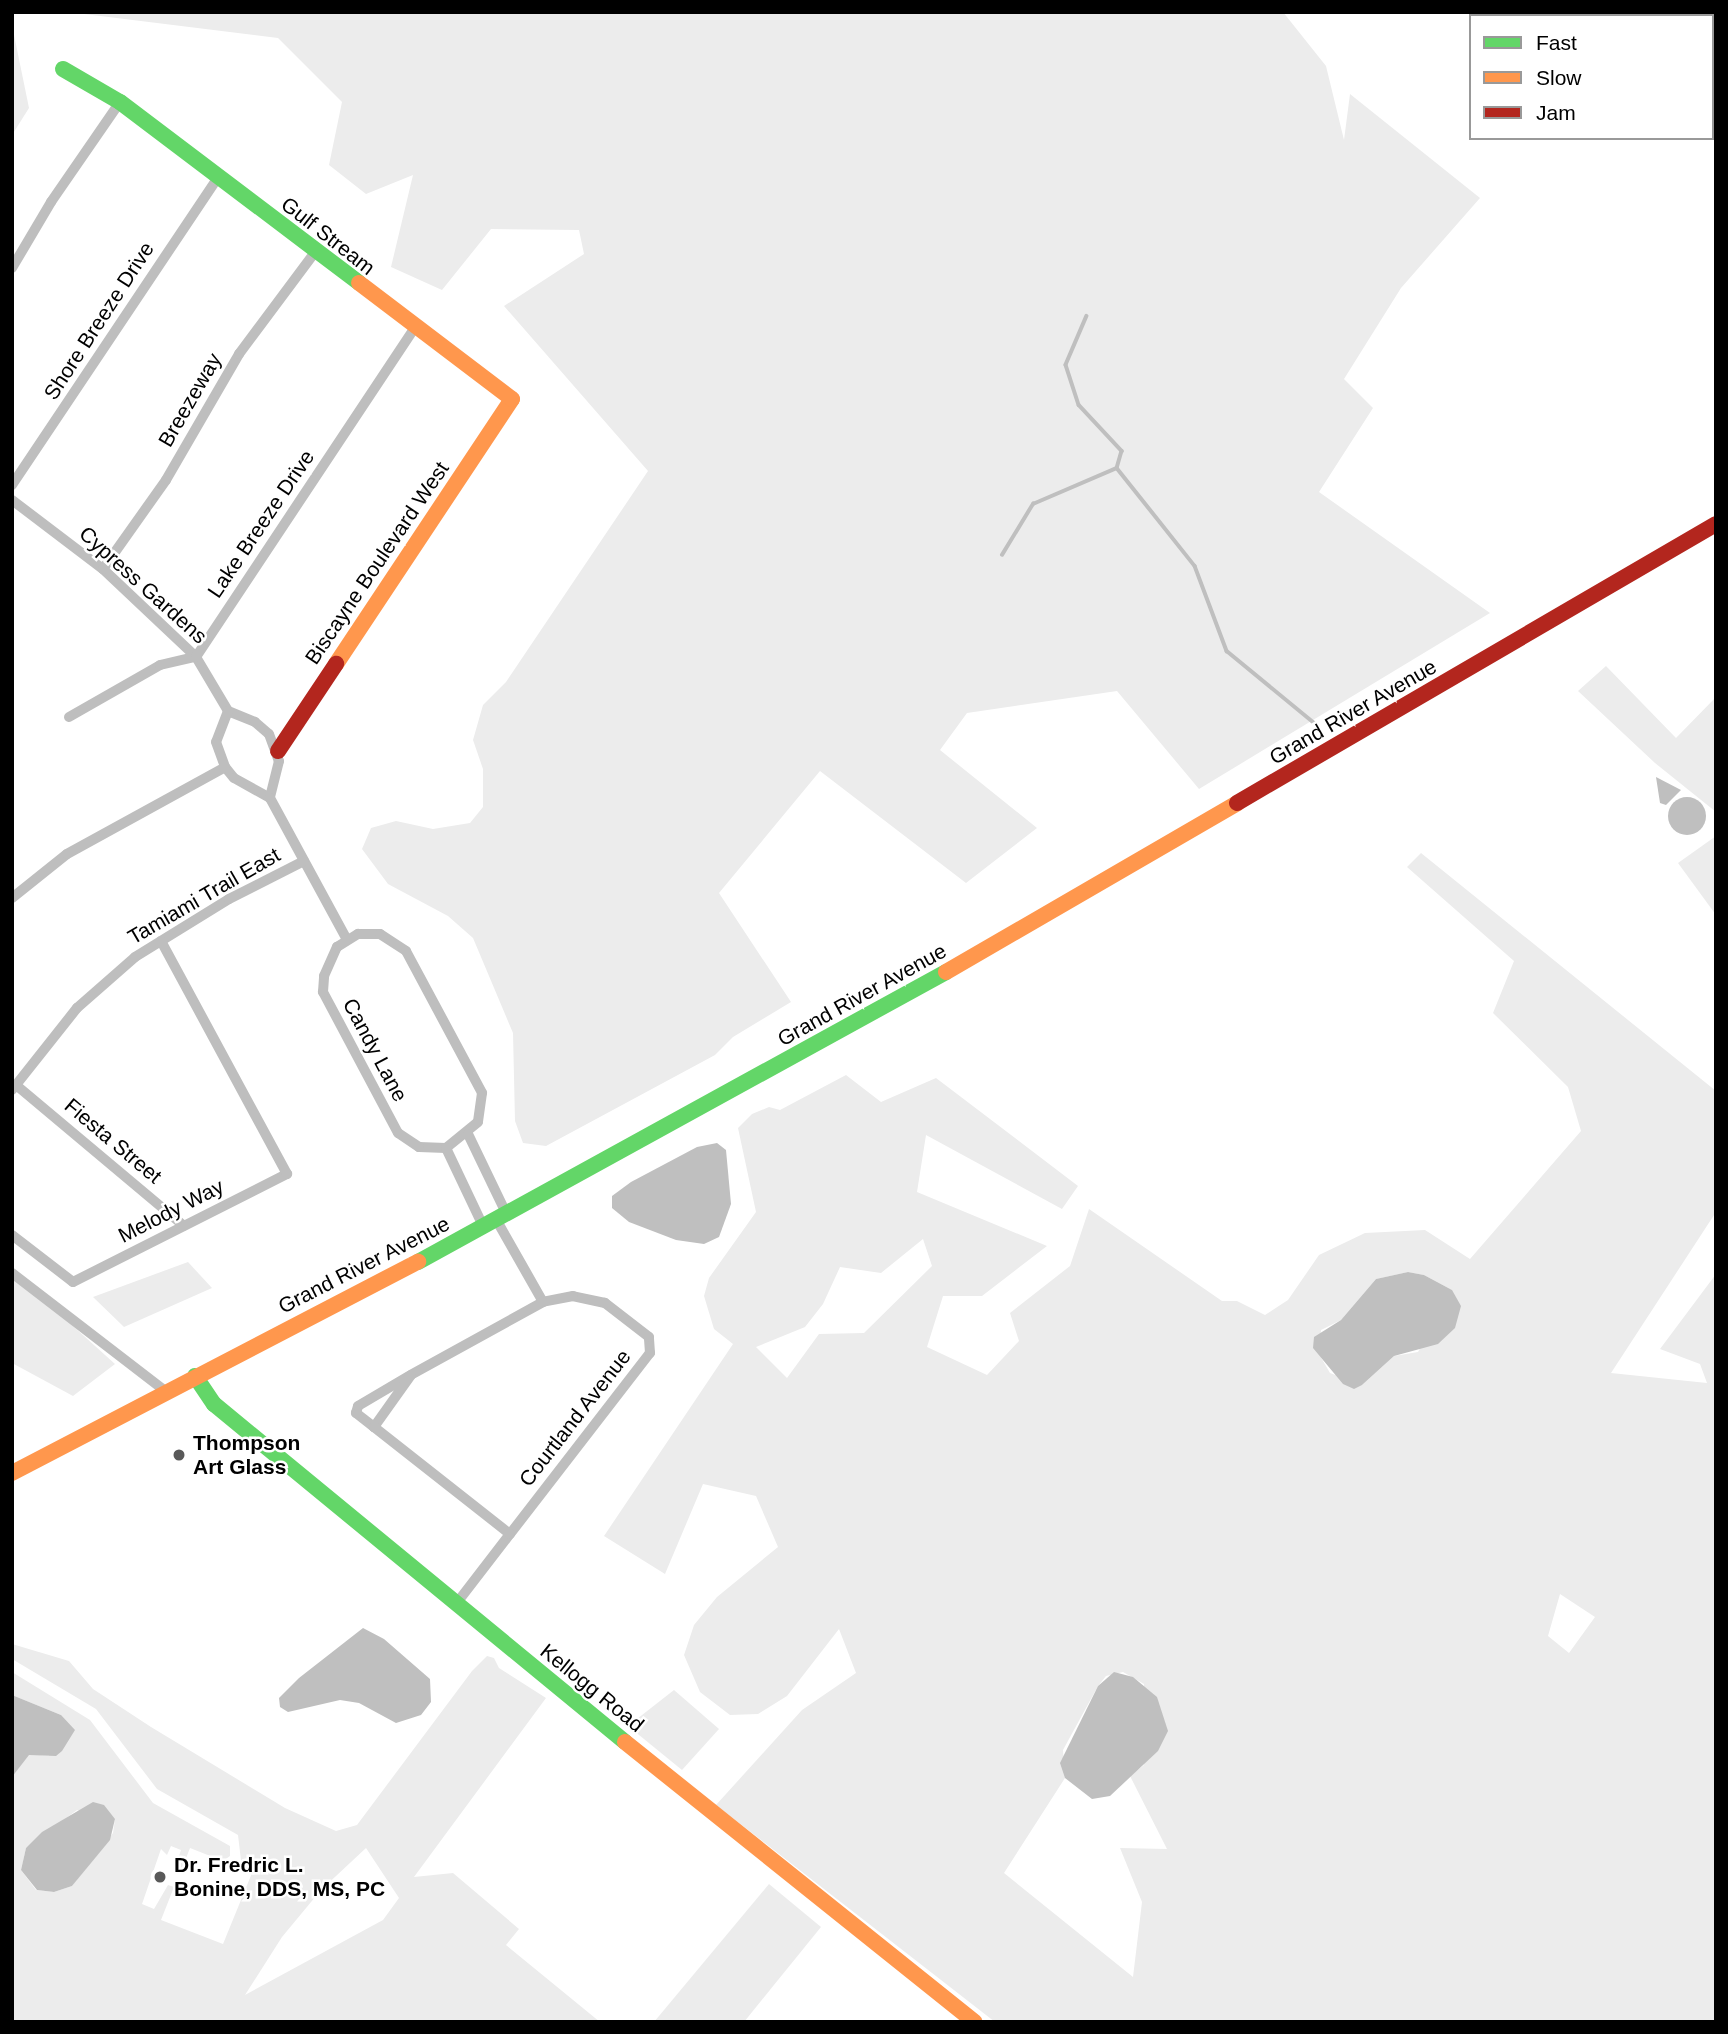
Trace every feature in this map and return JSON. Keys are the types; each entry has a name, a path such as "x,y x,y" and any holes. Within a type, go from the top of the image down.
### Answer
{"street":[{"name":"Gulf Stream","path":"64,69 120,102 414,329 512,399"},
{"path":"12,268 51,202 120,102"},
{"name":"Shore Breeze Drive","path":"12,485 218,177"},
{"name":"Breezeway","path":"103,569 166,480 239,354 315,252"},
{"name":"Lake Breeze Drive","path":"196,657 414,329"},
{"name":"Biscayne Boulevard West","path":"278,751 512,399"},
{"name":"Cypress Gardens","path":"12,500 103,569 196,657 228,711"},
{"name":"Grand River Avenue","path":"12,1473 496,1221 1058,909 1716,524"},
{"path":"69,716 160,665 196,657"},
{"path":"270,798 279,777 278,751 269,734 255,722 228,711 216,742 225,766 234,778 270,798 346,938 380,934 406,951 482,1093 482,1111 468,1134 446,1148 496,1221 542,1302"},
{"path":"12,898 67,854 225,766"},
{"name":"Tamiami Trail East","path":"14,1088 77,1008 135,957 304,861"},
{"name":"Candy Lane","path":"346,938 337,947 324,976 323,992 339,1027 398,1133 419,1147 446,1148"},
{"name":"Melody Way","path":"12,1235 73,1282 287,1174 161,941"},
{"name":"Fiesta Street","path":"14,1088 184,1226"},
{"path":"468,1134 496,1221"},
{"path":"12,1273 165,1391"},
{"name":"Courtland Avenue","path":"456,1604 650,1353 649,1337 605,1303 573,1296 542,1302 358,1406 356,1413 510,1534"},
{"name":"Courtland Avenue","path":"374,1427 411,1375"},
{"name":"Kellogg Road","path":"195,1376 214,1404 456,1604 975,2022"}],"shaded area":[{"path":"68,12 1283,12 1326,66 1344,140 1350,94 1480,198 1401,288 1344,379 1373,408 1319,492 1490,613 1199,789 1117,691 967,713 940,750 1037,828 966,883 820,771 719,893 791,1002 733,1037 715,1055 546,1146 523,1143 515,1121 513,1033 473,938 448,916 388,884 362,849 371,828 396,821 433,829 470,823 483,807 483,769 473,740 483,705 506,682 648,471 504,306 584,254 579,230 491,229 442,290 391,267 413,175 366,194 329,165 342,102 278,38"},
{"path":"12,25 29,108 12,135"},
{"path":"1606,666 1676,738 1716,697 1716,812 1655,763 1578,691"},
{"path":"1656,777 1681,790 1666,805 1660,803"},
{"path":"1687,797 1701,802 1706,816 1701,830 1687,835 1673,830 1668,816 1673,802"},
{"path":"1716,836 1716,915 1678,863"},
{"path":"1421,853 1716,1091 1716,1212 1611,1373 1707,1383 1700,1364 1660,1349 1716,1274 1716,2022 995,2022 716,1805 802,1710 856,1673 839,1629 787,1696 758,1714 730,1715 700,1692 684,1655 694,1625 717,1597 778,1547 756,1496 703,1484 665,1574 604,1536 733,1344 714,1329 704,1296 709,1278 756,1212 738,1128 752,1114 769,1107 780,1110 846,1075 881,1102 936,1078 1078,1186 1062,1209 926,1135 917,1192 1047,1246 982,1296 943,1296 927,1347 987,1375 1019,1341 1010,1313 1070,1266 1089,1209 1222,1301 1237,1301 1265,1315 1288,1300 1319,1255 1365,1233 1425,1230 1470,1259 1581,1131 1568,1087 1493,1013 1514,961 1407,867","holes":["923,1239 932,1266 864,1333 819,1334 787,1378 756,1347 805,1327 823,1304 840,1267 881,1273","1408,1272 1424,1275 1452,1290 1418,1352 1394,1356 1362,1385 1330,1373 1319,1354 1321,1330 1341,1320 1376,1279","1560,1594 1595,1617 1569,1653 1548,1636","1123,1672 1144,1684 1144,1765 1130,1776 1167,1849 1120,1848 1142,1902 1133,1977 1004,1873 1065,1778 1063,1750 1106,1676"]},
{"path":"717,1143 726,1150 731,1204 719,1237 704,1244 676,1240 629,1222 612,1208 612,1196 631,1182 697,1147"},
{"path":"188,1262 212,1288 124,1327 93,1297"},
{"path":"12,1271 115,1364 73,1396 12,1363"},
{"path":"1408,1272 1424,1275 1452,1290 1461,1306 1455,1328 1438,1344 1394,1356 1354,1389 1343,1384 1313,1348 1314,1337 1341,1320 1376,1279"},
{"path":"363,1628 384,1639 430,1679 431,1702 421,1715 396,1723 359,1703 340,1700 288,1712 280,1707 279,1698 299,1678"},
{"path":"12,1644 69,1661 93,1689 151,1727 285,1808 336,1831 357,1825 472,1671 487,1656 494,1658 499,1668 546,1698 414,1877 453,1873 519,1929 506,1945 600,2022 12,2022 12,1777 29,1754 49,1756 61,1715 12,1695 12,1672 90,1720 153,1803 230,1846 230,1856 223,1861 190,1848 181,1871 175,1868 181,1850 171,1846 167,1855 161,1849 142,1904 154,1909 168,1885 174,1887 161,1920 223,1944 252,1873 242,1869 238,1835 157,1789 96,1709 12,1659","holes":["77,1810 115,1819 113,1833 72,1886 54,1892 36,1890 21,1870 26,1848","366,1848 399,1898 383,1920 245,1995 282,1937 321,1890"]},
{"path":"1114,1672 1133,1677 1157,1697 1168,1731 1158,1751 1110,1796 1092,1799 1065,1778 1060,1763 1098,1686"},
{"path":"674,1690 719,1729 682,1770 628,1726"},
{"path":"12,1695 61,1715 75,1730 56,1756 29,1755 12,1777"},
{"path":"93,1802 104,1805 115,1819 110,1840 72,1886 54,1892 37,1890 21,1870 26,1848 42,1832"},
{"path":"769,1884 821,1927 744,2022 654,2022"}],"waterway":[{"path":"1087,316 1066,365 1079,405 1122,451 1117,468 1195,566 1227,651 1318,726"},
{"path":"1002,555 1033,504 1117,468"}],"traffic: fast":[{"path":"63,69 120,102 359,283"},
{"path":"418,1262 946,972"},
{"path":"195,1376 214,1404 625,1742"}],"traffic: slow":[{"path":"336,664 512,399 359,283"},
{"path":"946,972 1237,803"},
{"path":"12,1473 418,1262"},
{"path":"625,1742 975,2022"}],"traffic: jam":[{"path":"1237,803 1716,524"},
{"path":"278,751 336,664"}],"place":[{"name":"Thompson Art Glass","path":"179,1455"},
{"name":"Dr. Fredric L. Bonine, DDS, MS, PC","path":"160,1877"}]}
